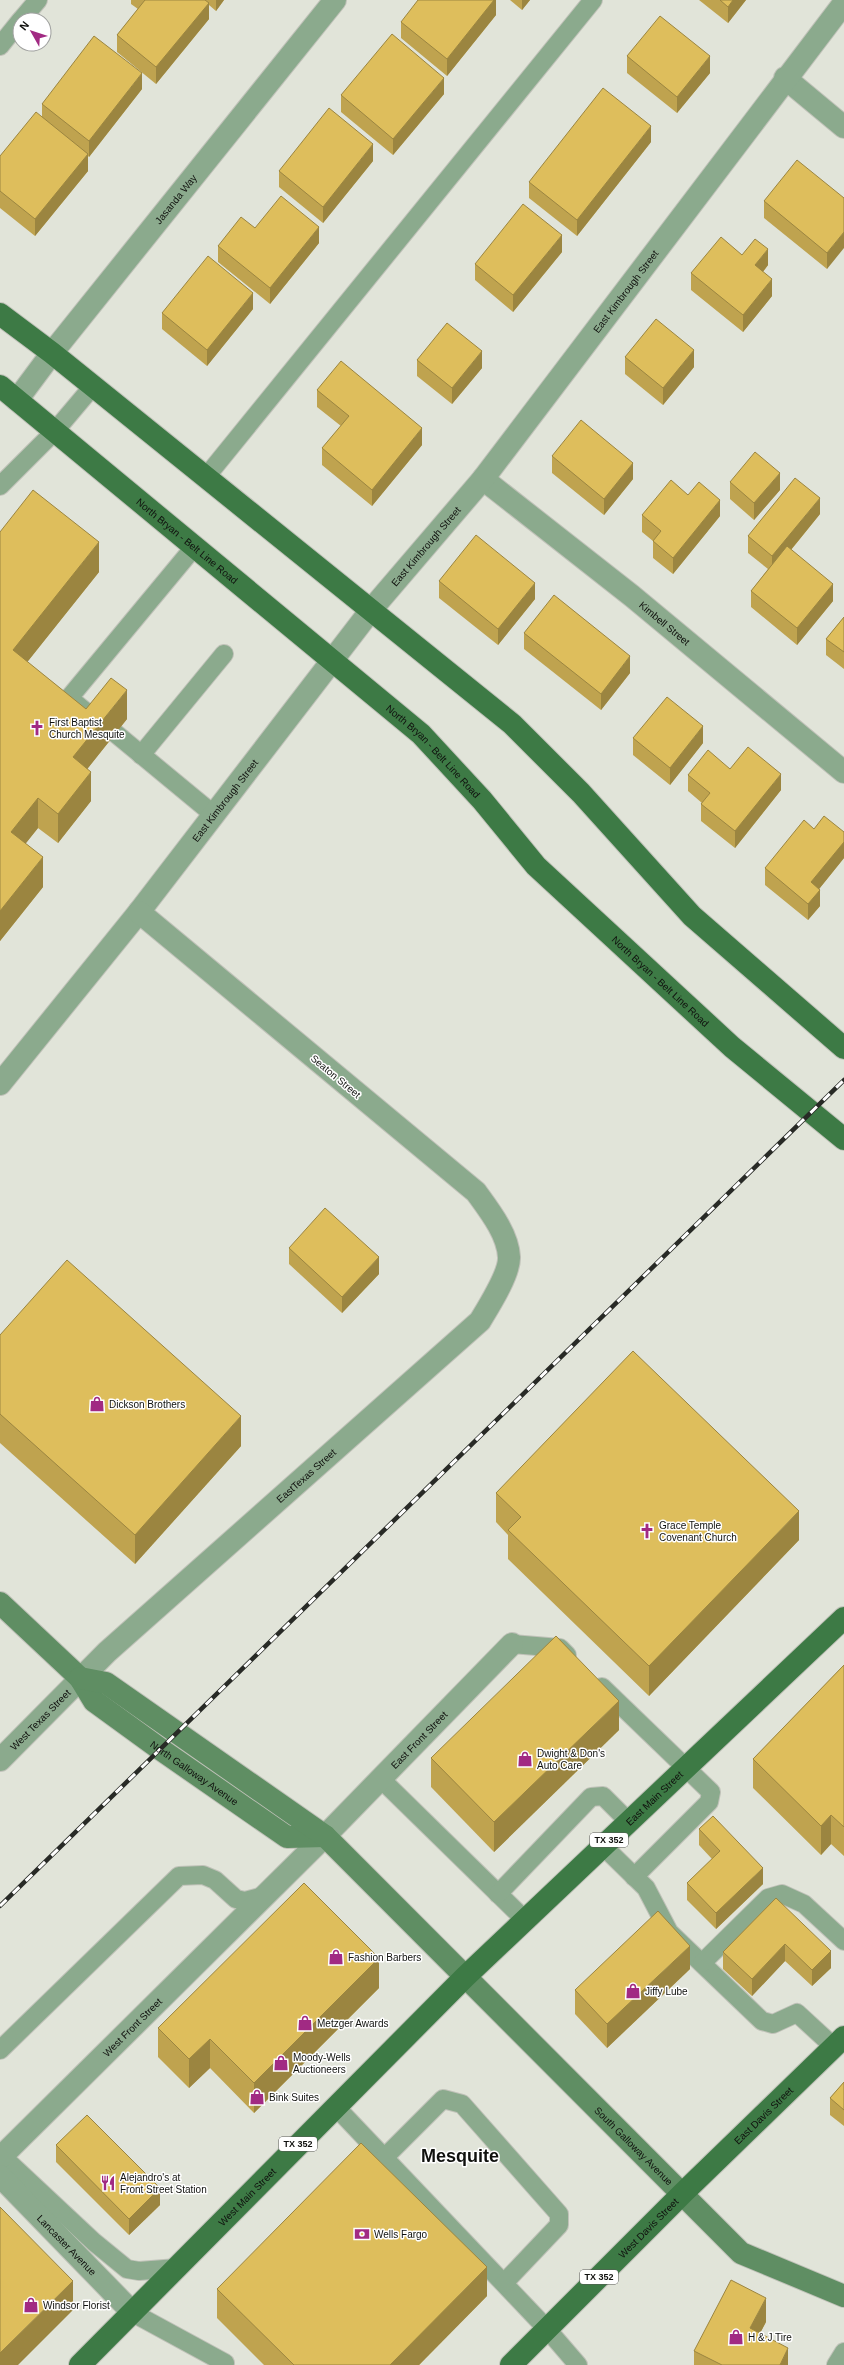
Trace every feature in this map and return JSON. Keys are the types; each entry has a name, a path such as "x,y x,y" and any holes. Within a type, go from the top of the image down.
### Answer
{"main road":[{"path":"0,314 52,353 206,476 512,724 538,748 692,916 844,1048"},
{"name":"North Bryan - Belt Line Road","path":"0,386 422,734 482,800 536,866 732,1047 844,1139"},
{"path":"0,1603 80,1678 106,1683 325,1836 464,1977"},
{"name":"East Main Street","path":"464,1977 844,1618"},
{"name":"West Main Street","path":"80,2365 464,1977"},
{"name":"South Galloway Avenue","path":"464,1977 741,2252 844,2296"},
{"name":"East Davis Street","path":"683,2193 839,2042"},
{"name":"West Davis Street","path":"511,2365 683,2193"}],"street":[{"name":"Jasanda Way","path":"17,400 52,353 335,0"},
{"name":"East Kimbrough Street","path":"0,1084 139,912 331,660 371,610 483,479 785,78 844,3"},
{"path":"785,78 844,127"},
{"name":"Kimbell Street","path":"483,479 632,596 844,772"},
{"name":"Seaton Street","path":"139,912 476,1192 499,1223 510,1257"},
{"name":"EastTexas Street","path":"80,1678 480,1321 499,1290 510,1257"},
{"name":"East Front Street","path":"325,1836 512,1644"},
{"name":"West Texas Street","path":"0,1760 80,1678"},
{"name":"West Front Street","path":"1,2163 325,1836"},
{"name":"Lancaster Avenue","path":"1,2163 133,2313"}],"lane":[{"path":"28,12 38,0"},
{"path":"206,476 593,0"},
{"path":"0,46 12,32"},
{"path":"0,486 55,431 93,386"},
{"path":"100,722 69,698 195,546"},
{"path":"142,755 224,654"},
{"path":"115,733 213,814"},
{"path":"512,1644 560,1648 711,1792 709,1802 634,1877"},
{"path":"381,1778 525,1920"},
{"path":"498,1894 591,1797 603,1796 629,1822"},
{"path":"603,1846 646,1888 669,1932 762,2021 773,2024 797,2013 839,2042"},
{"path":"0,2050 179,1876 203,1875 215,1880 236,1899 245,1901 264,1896"},
{"path":"702,1963 768,1898 782,1894 804,1904 844,1941"},
{"path":"384,2158 443,2099 462,2104 559,2214 559,2225 504,2284"},
{"path":"335,2106 547,2329 578,2365"},
{"path":"1,2163 127,2269 139,2271 177,2268"},
{"path":"133,2313 225,2364"}],"building":[{"path":"145,0 205,0 209,3 156,67 117,35"},
{"path":"418,0 494,0 447,59 401,22"},
{"path":"720,0 733,0 728,7"},
{"path":"660,16 710,56 677,97 627,56"},
{"path":"392,34 444,78 393,139 341,95"},
{"path":"94,36 142,73 89,141 42,104"},
{"path":"603,88 651,126 577,220 529,182"},
{"path":"329,108 373,144 323,207 279,171"},
{"path":"36,112 88,154 35,219 0,191 0,156"},
{"path":"797,160 844,198 844,232 827,253 764,201"},
{"path":"281,196 319,227 270,288 218,246 241,217 255,228"},
{"path":"523,204 562,235 513,295 475,264"},
{"path":"721,237 742,255 755,239 768,249 755,265 772,279 743,315 691,273"},
{"path":"208,256 253,293 207,350 162,313"},
{"path":"656,319 694,350 663,388 625,357"},
{"path":"447,323 482,351 452,388 417,360"},
{"path":"341,361 422,428 372,490 322,448 349,416 317,390"},
{"path":"581,420 633,463 604,499 552,456"},
{"path":"755,452 780,473 754,503 730,482"},
{"path":"795,478 820,498 772,556 748,536"},
{"path":"671,480 688,495 699,482 720,500 673,558 653,541 661,531 642,515"},
{"name":"First Baptist Church Mesquite","path":"33,490 99,542 13,650 86,709 111,678 127,690 73,757 91,772 58,814 38,798 11,832 43,857 0,911 0,532"},
{"path":"476,535 535,583 498,629 439,581"},
{"path":"787,546 833,584 797,628 751,591"},
{"path":"554,595 630,656 601,694 524,633"},
{"path":"844,617 844,652 826,639"},
{"path":"667,697 703,726 670,768 633,738"},
{"path":"748,747 781,774 735,831 701,804 710,793 688,775 708,750 730,769"},
{"path":"824,816 844,832 844,842 811,882 820,890 808,904 765,868 804,820 814,829"},
{"path":"325,1208 379,1257 342,1297 289,1248"},
{"name":"Dickson Brothers","path":"67,1260 241,1416 135,1535 0,1414 0,1335"},
{"name":"Grace Temple Covenant Church","path":"633,1351 799,1511 649,1666 508,1530 521,1517 496,1493"},
{"name":"Dwight & Don's Auto Care","path":"556,1636 619,1701 494,1822 431,1758"},
{"path":"844,1665 844,1827 831,1815 821,1826 753,1759"},
{"path":"713,1816 763,1868 716,1913 687,1883 720,1851 699,1829"},
{"path":"304,1883 379,1958 254,2083 210,2039 189,2059 158,2028"},
{"path":"776,1898 831,1951 812,1970 785,1944 752,1979 723,1952"},
{"path":"658,1911 690,1946 607,2024 575,1990"},
{"path":"844,2082 844,2110 830,2098"},
{"name":"Alejandro's at Front Street Station","path":"87,2115 160,2188 129,2219 56,2145"},
{"name":"Wells Fargo","path":"361,2143 487,2267 390,2365 294,2365 217,2289"},
{"path":"0,2207 73,2281 0,2353"},
{"path":"731,2280 766,2298 750,2328 788,2348 780,2365 722,2365 694,2351"}],"railway":[{"path":"0,1906 844,1080"}],"place":[{"name":"First Baptist Church Mesquite","path":"37,728"},
{"name":"Dickson Brothers","path":"97,1404"},
{"name":"Grace Temple Covenant Church","path":"647,1531"},
{"name":"Dwight & Don's Auto Care","path":"525,1759"},
{"name":"Fashion Barbers","path":"336,1957"},
{"name":"Jiffy Lube","path":"633,1991"},
{"name":"Metzger Awards","path":"305,2023"},
{"name":"Moody-Wells Auctioneers","path":"281,2063"},
{"name":"Bink Suites","path":"257,2097"},
{"name":"Alejandro's at Front Street Station","path":"108,2183"},
{"name":"Wells Fargo","path":"362,2234"},
{"name":"Windsor Florist","path":"31,2305"},
{"name":"H & J Tire","path":"736,2337"}],"district":[{"name":"Mesquite","path":"460,2156"}]}
